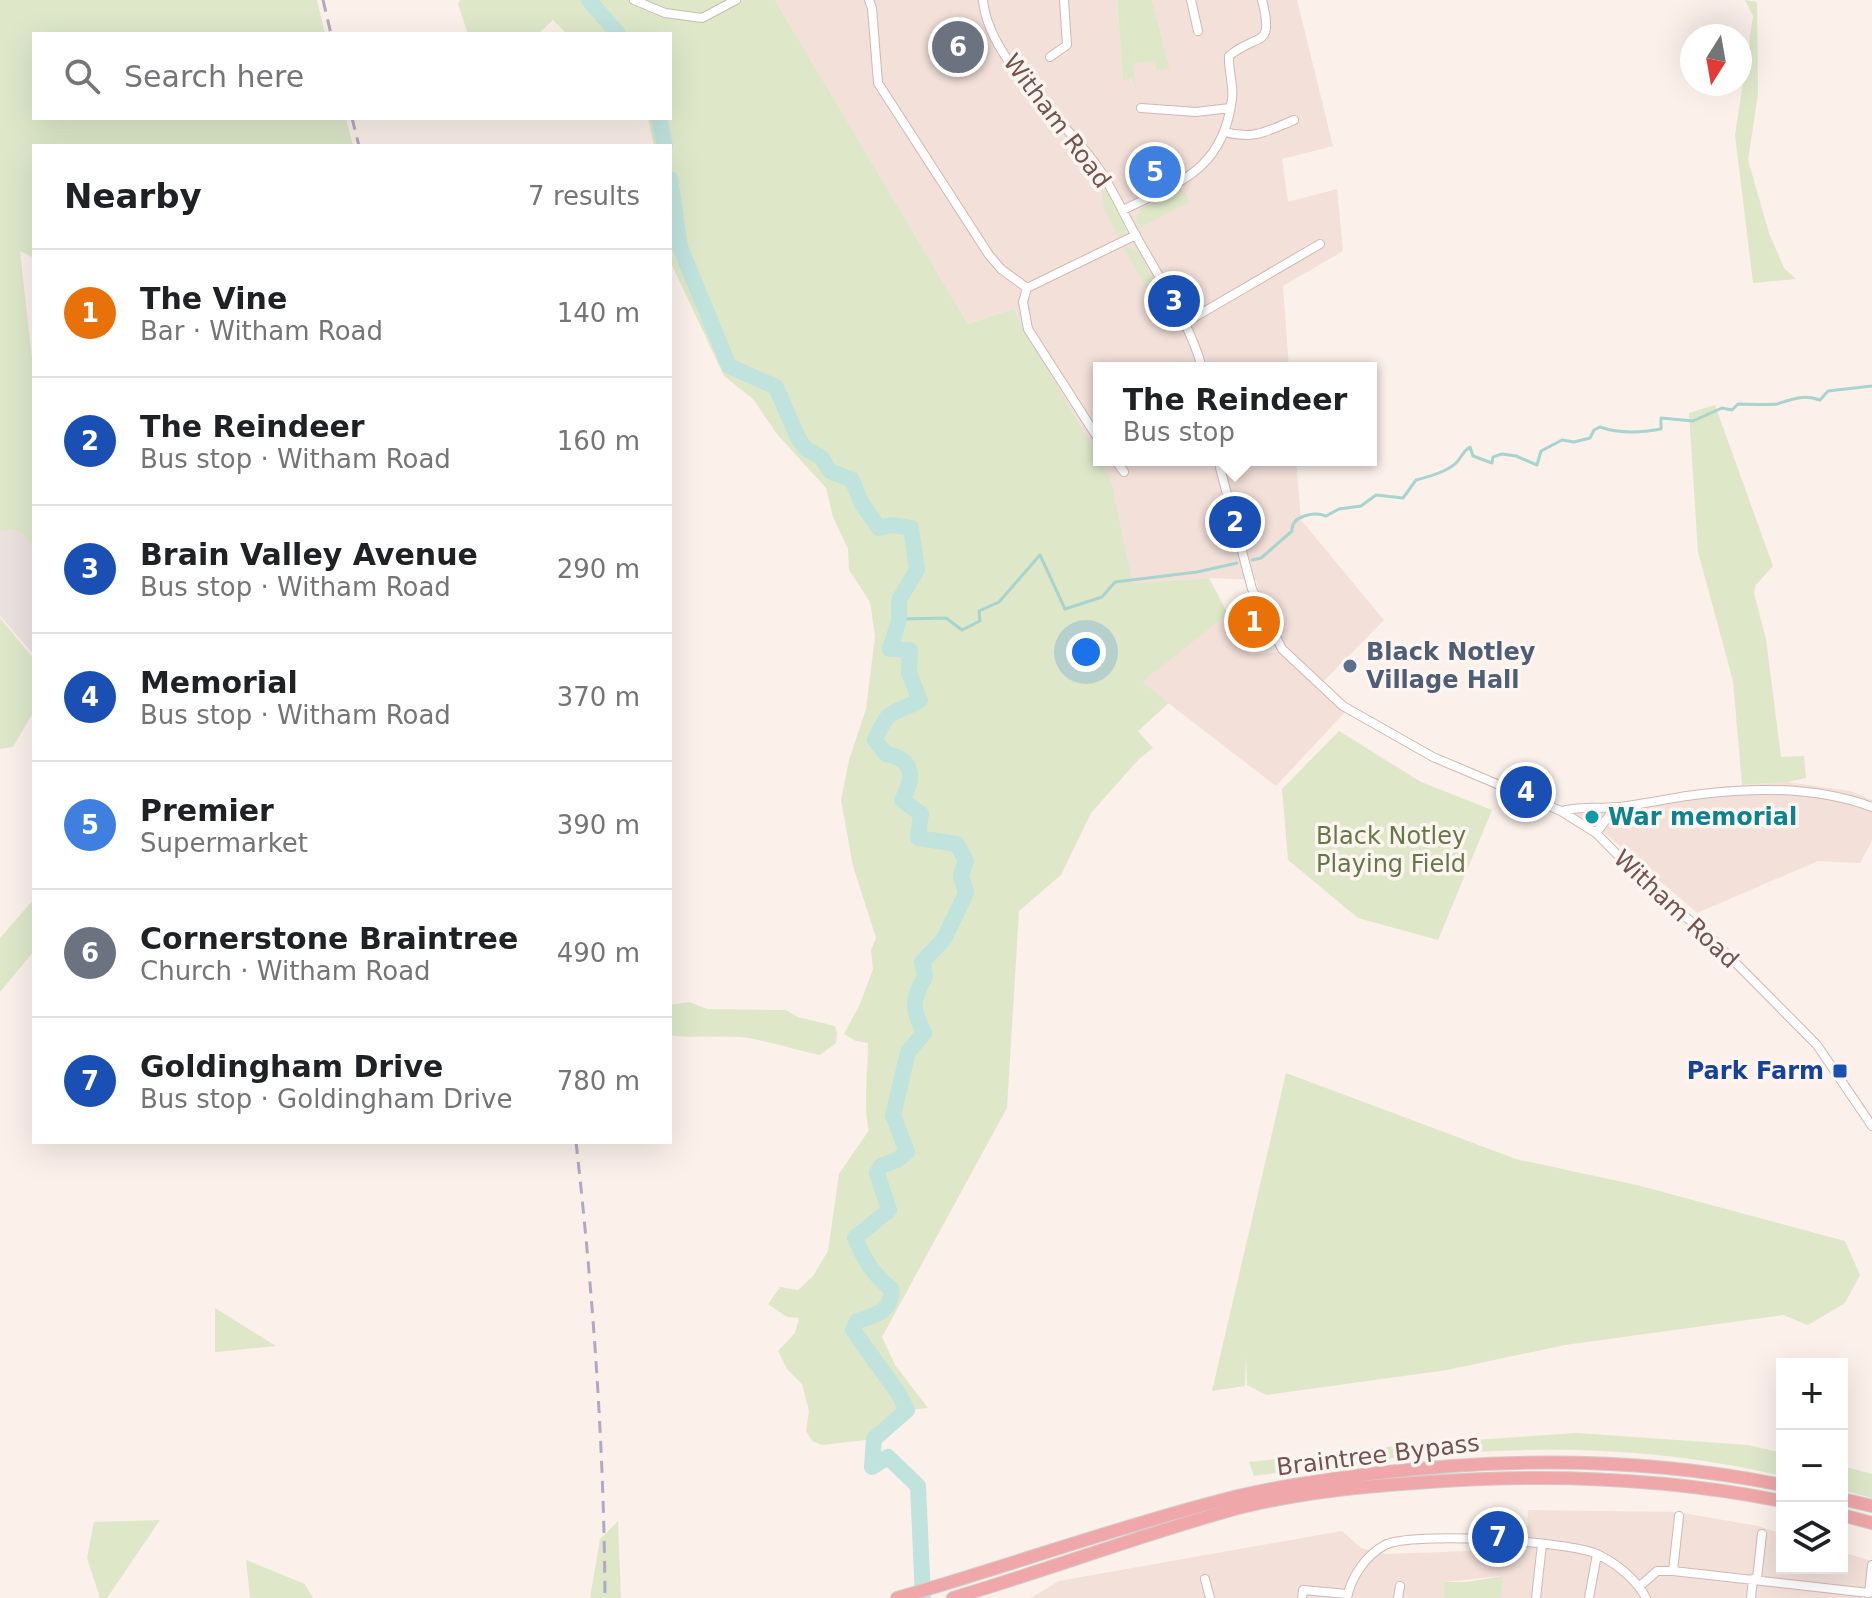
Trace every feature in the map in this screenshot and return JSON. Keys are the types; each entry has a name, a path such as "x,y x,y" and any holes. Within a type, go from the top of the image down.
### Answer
{"highway":[{"name":"Braintree Bypass","path":"897,1598 1212,1502 1318,1480 1440,1466 1548,1462 1690,1470 1776,1484"},
{"name":"Braintree Bypass","path":"957,1597 1226,1511 1352,1487 1512,1476 1562,1476 1632,1479 1776,1500"},
{"path":"1848,1500 1872,1506"},
{"path":"1848,1517 1872,1523"}],"street":[{"path":"634,0 665,13 702,18 736,0"},
{"path":"869,0 878,83 989,255 1001,269 1027,288"},
{"name":"Witham Road","path":"983,0 987,19 1020,75 1098,167 1200,362"},
{"path":"1050,57 1067,45 1064,0"},
{"path":"1191,0 1198,31"},
{"path":"1123,210 1189,177 1214,153 1225,132 1233,94 1228,72 1229,56 1240,47 1260,40 1265,33 1267,23 1262,0"},
{"path":"1141,108 1196,112 1230,108"},
{"path":"1225,132 1242,137 1258,135 1294,120"},
{"path":"1093,431 1028,329 1023,302 1027,288 1136,235"},
{"path":"1183,324 1320,244"},
{"path":"1120,466 1124,472"},
{"name":"Witham Road","path":"1220,466 1252,589 1282,649 1343,706 1433,757 1561,811 1596,833 1649,887 1710,937 1817,1045 1872,1126"},
{"path":"1561,811 1615,808 1698,794 1764,790 1823,793 1872,807"},
{"path":"1596,833 1615,808"},
{"path":"1673,1571 1679,1516"},
{"path":"1751,1598 1762,1534"},
{"path":"1302,1598 1303,1590 1347,1596 1358,1571 1370,1555 1387,1543 1439,1539 1573,1547 1597,1554 1640,1586 1646,1598"},
{"path":"1536,1598 1542,1544"},
{"path":"1589,1598 1597,1554"},
{"path":"1640,1586 1657,1571 1673,1571 1755,1579 1836,1593 1869,1593 1872,1565"},
{"path":"1205,1579 1210,1598"},
{"path":"1398,1598 1400,1586"}],"shaded area":[{"path":"775,0 1117,0 1123,79 1132,78 1136,87 1133,64 1155,61 1170,68 1152,0 1297,0 1333,146 1282,159 1288,202 1337,189 1343,251 1283,286 1289,362 1093,362 1093,449 1013,309 968,324","holes":["963,31 974,48 952,61 941,45","1154,161 1161,182 1144,187 1138,166"]},
{"path":"1103,466 1296,466 1301,520 1384,620 1318,687 1345,712 1276,786 1141,682 1228,614 1250,654 1280,652 1286,646 1261,598 1256,580 1209,578 1133,585 1111,479"},
{"path":"8,528 16,529 32,547 32,653 0,616 0,532"},
{"path":"1788,782 1850,791 1872,800 1872,841 1860,863 1818,861 1697,913 1605,833 1569,811 1720,787"},
{"path":"1528,1510 1677,1512 1776,1532 1776,1574 1848,1574 1848,1554 1872,1561 1872,1598 1501,1598 1502,1576 1444,1582 1443,1598 1031,1598 1059,1581 1342,1531 1361,1548 1386,1554 1469,1551 1479,1544 1526,1547"}],"green space":[{"path":"0,0 317,0 325,32 32,32 32,120 346,120 352,144 32,144 32,257 20,251 32,357 32,548 16,531 0,532"},
{"path":"460,0 775,0 968,324 1013,309 1093,448 1093,466 1104,466 1111,479 1133,584 1209,578 1228,614 1142,682 1169,703 1138,731 1153,748 1139,759 1091,813 1061,875 1019,911 1007,1108 882,1337 895,1365 928,1408 907,1410 874,1439 822,1445 812,1441 806,1431 809,1411 802,1384 787,1369 778,1351 795,1333 799,1318 787,1317 768,1304 780,1287 798,1290 813,1276 828,1251 839,1174 869,1130 866,1099 868,1043 844,1034 873,969 871,950 876,938 853,866 841,800 849,760 866,709 875,636 870,602 849,570 848,549 833,517 826,488 776,433 753,399 724,376 672,265 672,144 654,144 648,120 672,120 672,32 565,32 553,20 540,32 467,32 458,4"},
{"path":"1117,0 1152,0 1170,68 1157,71 1155,61 1133,64 1137,93 1132,78 1123,80"},
{"path":"1745,0 1757,2 1758,94 1748,160 1769,233 1784,268 1796,279 1753,283 1735,135 1741,96 1752,96 1753,16"},
{"path":"1106,188 1126,224 1124,235 1119,238 1104,209 1102,191"},
{"path":"1178,189 1184,191 1190,202 1139,228 1136,219 1140,209"},
{"path":"1124,248 1138,251 1167,305 1162,307 1147,289"},
{"path":"1715,405 1773,566 1756,585 1754,593 1766,639 1781,757 1804,756 1806,778 1788,782 1742,785 1733,681 1698,552 1689,413"},
{"path":"0,618 32,657 32,714 13,747 0,749"},
{"name":"Black Notley Playing Field","path":"1339,731 1421,782 1492,810 1438,940 1358,918 1288,860 1282,789"},
{"path":"32,901 32,953 0,992 0,938"},
{"path":"689,1002 707,1009 786,1010 798,1017 835,1026 836,1043 820,1055 740,1037 672,1035 672,1005"},
{"path":"1286,1073 1516,1159 1637,1185 1845,1241 1860,1275 1845,1303 1808,1325 1783,1315 1565,1345 1447,1370 1266,1395 1247,1385 1246,1357 1245,1386 1212,1391"},
{"path":"215,1308 276,1346 215,1352"},
{"path":"1577,1433 1748,1445 1776,1452 1776,1475 1649,1454 1583,1450 1453,1453 1254,1476 1249,1462 1415,1444"},
{"path":"1848,1468 1872,1474 1872,1498 1848,1492"},
{"path":"160,1520 107,1598 100,1598 87,1558 94,1522"},
{"path":"618,1521 621,1598 590,1598 600,1539"},
{"path":"246,1560 305,1584 313,1598 250,1598"},
{"path":"1503,1576 1501,1598 1443,1598 1444,1582"}],"waterway":[{"path":"589,0 616,32"},
{"path":"659,120 665,144"},
{"path":"672,193 680,247 729,366 776,387 798,438 806,449 821,457 830,471 852,480 862,504 879,528 892,525 911,528 917,570 899,600 899,620 890,649 910,650 909,673 920,700 888,716 875,740 886,754 907,765 910,777 902,800 921,814 918,838 957,844 966,861 961,875 966,893 944,939 922,962 925,976 915,1004 924,1033 908,1052 893,1115 907,1152 881,1166 877,1173 889,1210 855,1238 870,1267 892,1290 891,1297 885,1308 857,1321 853,1330 907,1410 874,1439 872,1467 888,1457 918,1486 923,1598"},
{"path":"1252,560 1261,558 1292,531 1299,518 1326,516 1339,509 1361,506 1376,495 1403,498 1416,480 1448,469 1470,447 1473,456 1492,463 1493,457 1502,454 1537,465 1541,451 1562,440 1574,442 1590,438 1594,430 1600,427 1623,432 1661,429 1661,418 1693,421 1722,408 1732,410 1738,404 1774,404 1803,397 1820,400 1828,391 1872,386"},
{"path":"902,619 946,618 962,630 980,621 979,611 999,602 1040,555 1065,609 1102,597 1115,582 1197,572 1237,563"}],"railway":[{"path":"323,0 331,32"},
{"path":"352,120 358,144"},
{"path":"576,1144 596,1369 605,1598"}],"place":[{"name":"Cornerstone Braintree","path":"958,47"},
{"name":"Premier","path":"1155,172"},
{"name":"Brain Valley Avenue","path":"1174,301"},
{"name":"The Reindeer","path":"1235,522"},
{"name":"The Vine","path":"1254,622"},
{"name":"Black Notley Village Hall","path":"1350,666"},
{"name":"Memorial","path":"1526,792"},
{"name":"War memorial","path":"1592,817"},
{"name":"Park Farm","path":"1840,1071"},
{"name":"Goldingham Drive","path":"1498,1537"}]}
